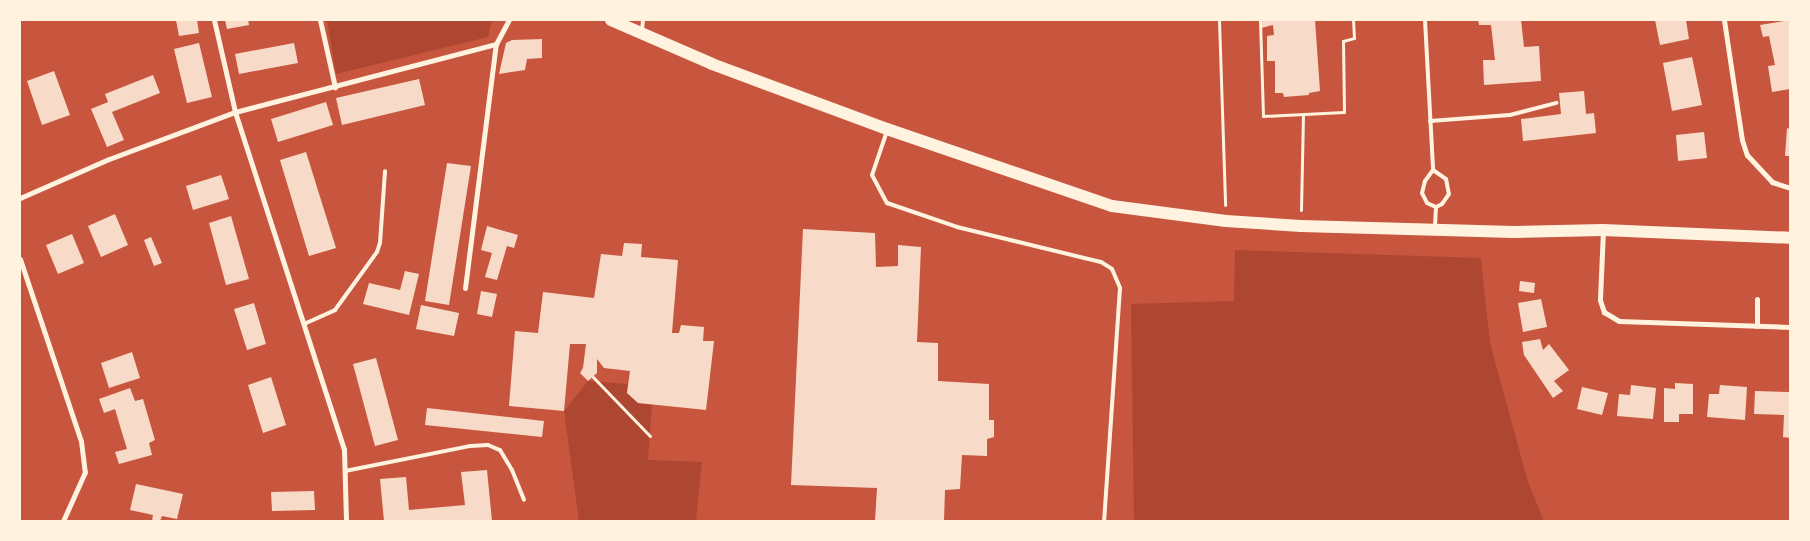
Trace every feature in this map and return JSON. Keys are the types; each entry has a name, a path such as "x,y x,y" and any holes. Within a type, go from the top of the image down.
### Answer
{"main road":[{"path":"611,20 642,26 712,64 888,129 1112,206 1226,221 1301,226 1514,232 1603,230 1790,238"}],"street":[{"path":"214,20 234,112 344,449 346,521"},
{"path":"320,20 334,87"},
{"path":"465,288 496,44 509,20"},
{"path":"1724,20 1742,140 1747,155 1772,182 1790,188"},
{"path":"20,198 109,158 234,112 496,44"},
{"path":"1603,230 1600,300 1604,312 1618,321 1790,327"},
{"path":"20,259 81,441 85,472 63,521"},
{"path":"1757,300 1757,326"}],"lane":[{"path":"1425,20 1433,170 1425,180 1422,193 1427,203 1436,207"},
{"path":"1430,121 1510,116 1556,103"},
{"path":"888,129 872,175 887,203 957,227 1102,262 1112,269 1120,288 1104,521"},
{"path":"1433,170 1446,179 1449,194 1442,204 1436,207"},
{"path":"304,324 335,310 377,252 380,243 384,171"},
{"path":"1434,229 1436,207"},
{"path":"344,471 470,446 488,445 500,450 512,470 524,500"}],"path":[{"path":"1219,20 1226,221"},
{"path":"1260,20 1263,116 1344,112 1343,42 1354,38 1353,20"},
{"path":"1301,226 1303,115"},
{"path":"593,377 650,436"}],"shaded area":[{"path":"327,20 492,20 488,37 336,74"},
{"path":"1235,250 1481,258 1490,343 1528,482 1544,521 1134,521 1131,304 1234,301"},
{"path":"588,381 628,384 627,393 638,403 652,405 648,460 702,462 696,521 579,521 564,411"}],"building":[{"path":"176,20 197,20 199,33 179,36"},
{"path":"225,20 248,20 249,25 227,29"},
{"path":"1261,20 1315,20 1320,91 1309,93 1309,95 1284,97 1283,93 1275,93 1275,61 1267,61 1267,36 1274,35 1273,25 1261,28"},
{"path":"1478,20 1521,20 1524,47 1539,46 1541,81 1484,85 1483,60 1495,60 1491,25 1479,25"},
{"path":"1655,20 1686,20 1689,39 1660,45"},
{"path":"1790,20 1790,89 1772,92 1768,66 1775,65 1769,36 1763,37 1760,25"},
{"path":"542,39 542,58 527,59 525,70 499,74 506,43 512,40"},
{"path":"199,43 212,97 187,103 174,49"},
{"path":"294,43 298,63 239,74 235,54"},
{"path":"1692,57 1702,105 1672,111 1663,63"},
{"path":"54,71 70,115 42,125 27,81"},
{"path":"153,75 160,93 112,112 124,140 107,147 91,109 108,102 105,94"},
{"path":"419,79 425,105 342,125 336,98"},
{"path":"1584,91 1586,114 1594,113 1596,133 1523,141 1521,119 1561,114 1559,93"},
{"path":"326,102 333,125 278,142 271,119"},
{"path":"1787,128 1790,129 1790,156 1785,156"},
{"path":"1704,132 1707,158 1678,161 1676,135"},
{"path":"306,152 336,248 309,256 280,160"},
{"path":"447,163 471,166 449,305 425,301"},
{"path":"221,175 229,199 193,210 186,186"},
{"path":"115,214 128,245 101,257 88,226"},
{"path":"231,216 249,279 226,285 209,223"},
{"path":"487,226 518,235 514,248 507,246 497,280 485,277 492,253 481,250"},
{"path":"803,229 875,233 876,267 898,266 898,245 921,247 917,342 938,343 938,381 989,384 989,420 994,420 994,437 987,439 987,456 962,455 960,489 945,490 944,521 875,521 877,488 791,485"},
{"path":"72,234 84,263 58,274 46,245"},
{"path":"151,237 162,263 154,266 144,240"},
{"path":"624,243 642,244 641,257 678,260 672,333 679,333 681,325 704,327 703,341 714,341 706,410 638,403 627,393 630,371 604,368 597,359 597,373 588,381 580,373 583,368 586,344 570,344 564,411 509,406 515,331 538,333 543,292 594,298 601,254 622,256"},
{"path":"405,271 419,274 409,315 363,304 369,283 400,290"},
{"path":"1520,281 1535,283 1534,293 1519,291"},
{"path":"481,291 497,294 492,317 477,314"},
{"path":"1541,299 1547,327 1523,332 1518,303"},
{"path":"254,303 266,344 247,350 234,309"},
{"path":"421,305 459,313 454,336 416,329"},
{"path":"1540,339 1543,350 1549,344 1569,370 1554,381 1563,391 1553,398 1524,355 1522,342"},
{"path":"132,352 140,378 109,388 101,363"},
{"path":"376,358 398,440 375,446 353,364"},
{"path":"271,377 286,425 263,433 248,385"},
{"path":"1675,383 1693,384 1693,414 1679,414 1679,422 1664,422 1664,388 1675,389"},
{"path":"1631,385 1656,388 1653,419 1617,416 1619,394 1630,395"},
{"path":"1720,385 1747,387 1745,420 1707,417 1709,394 1719,394"},
{"path":"1582,387 1608,393 1602,415 1577,409"},
{"path":"130,388 135,401 143,399 155,440 149,443 152,455 119,464 115,452 127,449 115,409 104,413 99,399"},
{"path":"1755,391 1790,392 1790,438 1783,437 1784,415 1754,414"},
{"path":"427,408 544,421 542,437 425,425"},
{"path":"487,470 492,521 384,521 380,479 406,477 409,510 465,505 461,472"},
{"path":"136,484 183,494 177,519 162,516 160,521 152,521 153,515 130,510"},
{"path":"314,491 315,510 272,511 271,492"}]}
